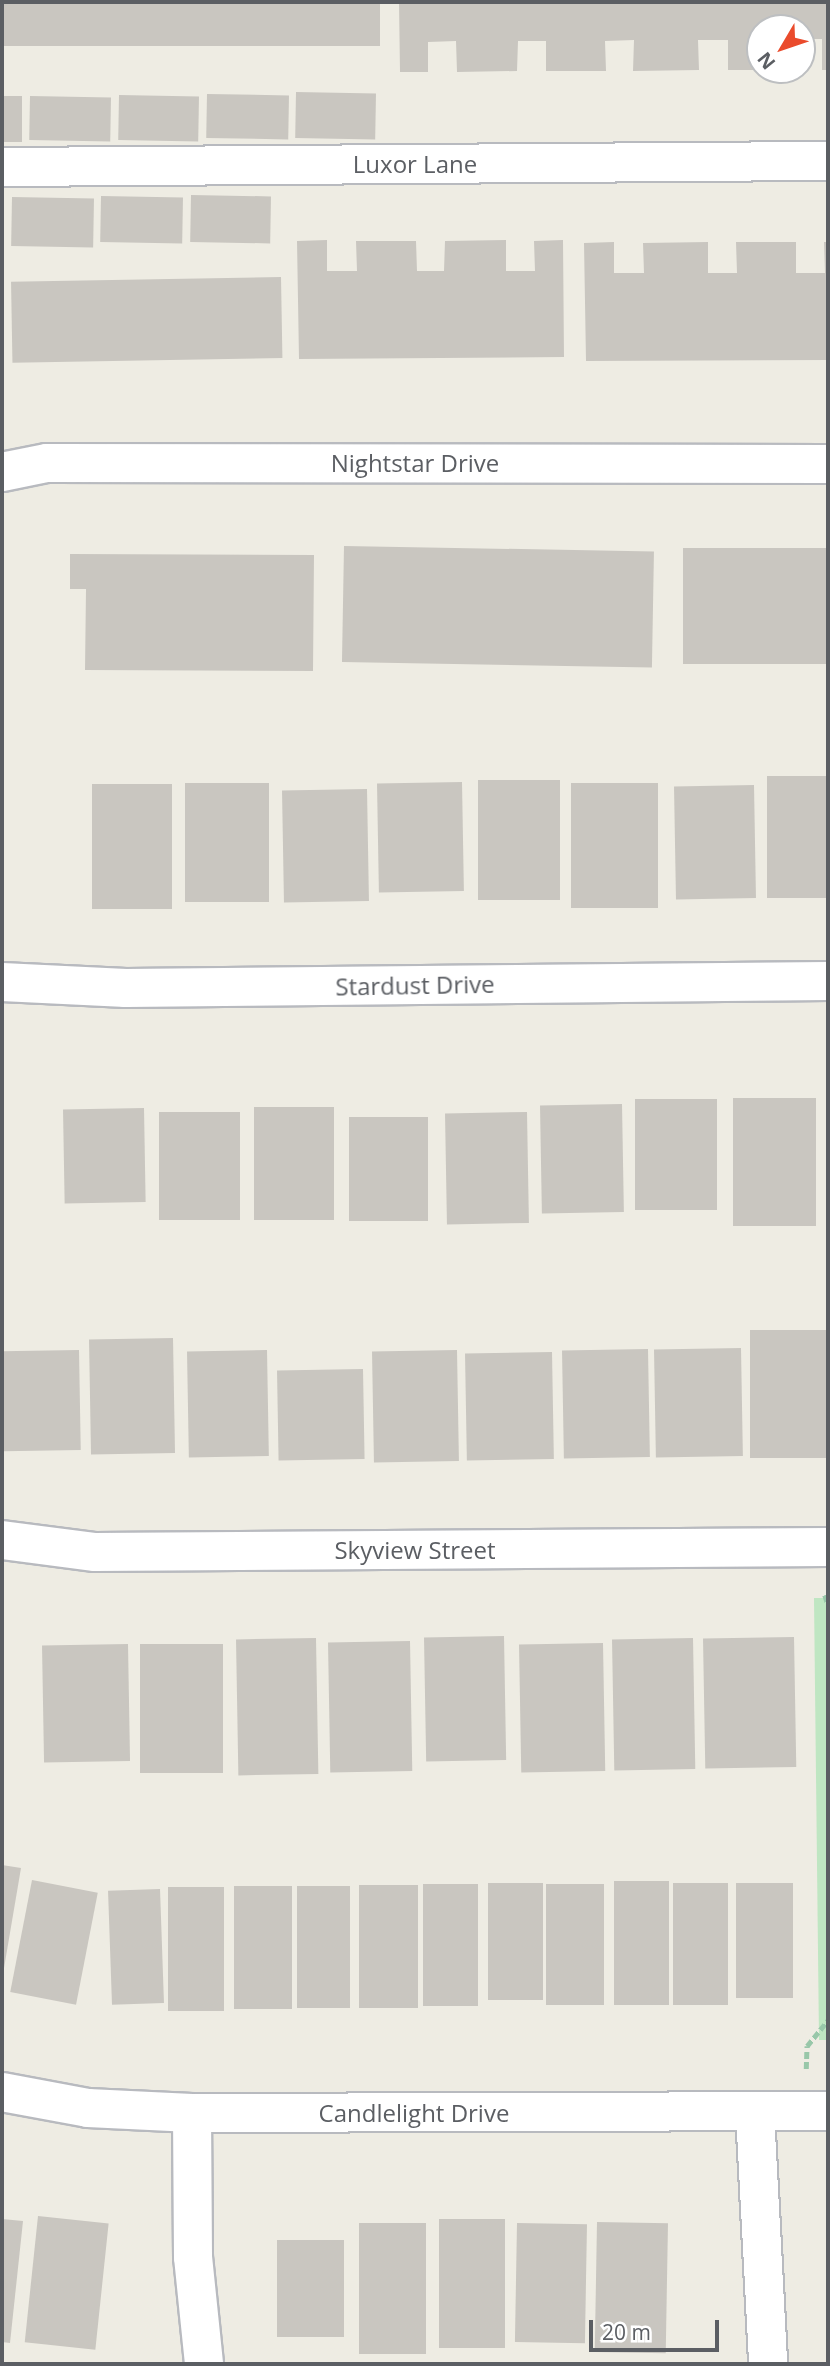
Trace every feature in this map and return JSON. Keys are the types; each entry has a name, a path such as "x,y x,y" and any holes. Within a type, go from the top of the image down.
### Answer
{"street":[{"name":"Luxor Lane","path":"2,167 828,161"},
{"name":"Nightstar Drive","path":"2,472 47,463 828,464"},
{"name":"Stardust Drive","path":"2,982 126,988 828,981"},
{"name":"Skyview Street","path":"2,1540 95,1552 828,1547"},
{"name":"Candlelight Drive","path":"2,2092 89,2108 192,2113 817,2112"},
{"path":"192,2113 192,2257 204,2364"},
{"path":"755,2113 768,2364"}],"path":[{"path":"825,1595 828,1604"},
{"path":"817,2112 807,2046 828,2020"}],"green space":[{"path":"814,1598 828,1598 828,2040 819,2040"}],"building":[{"path":"2,2 380,2 380,46 2,46"},
{"path":"399,2 828,2 828,70 822,70 822,39 816,39 816,14 746,14 746,70 728,70 728,40 698,40 699,70 633,71 634,40 605,41 606,71 546,71 546,41 518,41 517,71 457,72 456,41 428,42 428,72 400,72"},
{"path":"296,92 376,93 375,139 295,138"},
{"path":"207,94 289,95 288,139 206,138"},
{"path":"119,95 199,96 198,141 118,140"},
{"path":"2,96 22,96 22,142 2,142"},
{"path":"30,96 111,97 110,141 29,140"},
{"path":"191,195 271,196 270,243 190,242"},
{"path":"101,196 183,197 182,243 100,242"},
{"path":"12,197 94,198 93,247 11,246"},
{"path":"327,240 327,271 357,271 356,241 416,241 417,271 444,271 445,241 506,240 506,271 535,271 534,241 563,240 564,357 299,359 297,241"},
{"path":"614,242 614,273 644,273 643,243 708,242 708,273 737,273 736,242 796,242 796,273 825,273 824,242 828,242 828,360 586,361 584,243"},
{"path":"281,277 282,358 12,363 11,282"},
{"path":"344,546 654,551 652,667 342,662"},
{"path":"683,548 828,548 828,664 683,664"},
{"path":"70,554 314,555 313,671 85,670 86,589 70,589"},
{"path":"767,776 828,776 828,898 767,898"},
{"path":"478,780 560,780 560,900 478,900"},
{"path":"462,782 464,891 379,892 377,783"},
{"path":"185,783 269,783 269,902 185,902"},
{"path":"571,783 658,783 658,908 571,908"},
{"path":"92,784 172,784 172,909 92,909"},
{"path":"754,785 756,898 676,899 674,786"},
{"path":"367,789 369,901 284,902 282,790"},
{"path":"733,1098 816,1098 816,1226 733,1226"},
{"path":"635,1099 717,1099 717,1210 635,1210"},
{"path":"622,1104 624,1212 542,1213 540,1105"},
{"path":"254,1107 334,1107 334,1220 254,1220"},
{"path":"144,1108 146,1202 65,1203 63,1109"},
{"path":"159,1112 240,1112 240,1220 159,1220"},
{"path":"527,1112 529,1223 447,1224 445,1113"},
{"path":"349,1117 428,1117 428,1221 349,1221"},
{"path":"750,1330 828,1330 828,1458 750,1458"},
{"path":"173,1338 175,1453 91,1454 89,1339"},
{"path":"741,1348 743,1456 656,1458 654,1350"},
{"path":"648,1349 650,1457 564,1458 562,1351"},
{"path":"79,1350 81,1450 4,1451 2,1351"},
{"path":"267,1350 269,1456 189,1457 187,1351"},
{"path":"457,1350 459,1461 374,1462 372,1351"},
{"path":"552,1352 554,1459 467,1461 465,1354"},
{"path":"363,1369 365,1459 279,1460 277,1371"},
{"path":"504,1636 506,1760 426,1761 424,1637"},
{"path":"794,1637 796,1767 705,1769 703,1639"},
{"path":"316,1638 318,1774 238,1775 236,1639"},
{"path":"693,1638 695,1769 614,1770 612,1639"},
{"path":"410,1641 412,1771 330,1772 328,1642"},
{"path":"603,1643 605,1771 521,1772 519,1644"},
{"path":"128,1644 130,1761 44,1762 42,1646"},
{"path":"140,1644 223,1644 223,1773 140,1773"},
{"path":"2,1865 21,1868 3,1974 2,1974"},
{"path":"32,1880 98,1893 76,2005 10,1992"},
{"path":"614,1881 669,1881 669,2005 614,2005"},
{"path":"488,1883 543,1883 543,2000 488,2000"},
{"path":"673,1883 728,1883 728,2005 673,2005"},
{"path":"736,1883 793,1883 793,1998 736,1998"},
{"path":"423,1884 478,1884 478,2006 423,2006"},
{"path":"546,1884 604,1884 604,2005 546,2005"},
{"path":"359,1885 418,1885 418,2008 359,2008"},
{"path":"234,1886 292,1886 292,2009 234,2009"},
{"path":"297,1886 350,1886 350,2008 297,2008"},
{"path":"168,1887 224,1887 224,2011 168,2011"},
{"path":"160,1889 164,2003 112,2005 108,1891"},
{"path":"38,2216 109,2223 95,2350 25,2342"},
{"path":"2,2219 23,2221 10,2343 2,2342"},
{"path":"439,2219 505,2219 505,2348 439,2348"},
{"path":"597,2222 668,2223 666,2353 595,2352"},
{"path":"359,2223 426,2223 426,2354 359,2354"},
{"path":"517,2223 587,2224 585,2343 515,2342"},
{"path":"277,2240 344,2240 344,2337 277,2337"}]}
